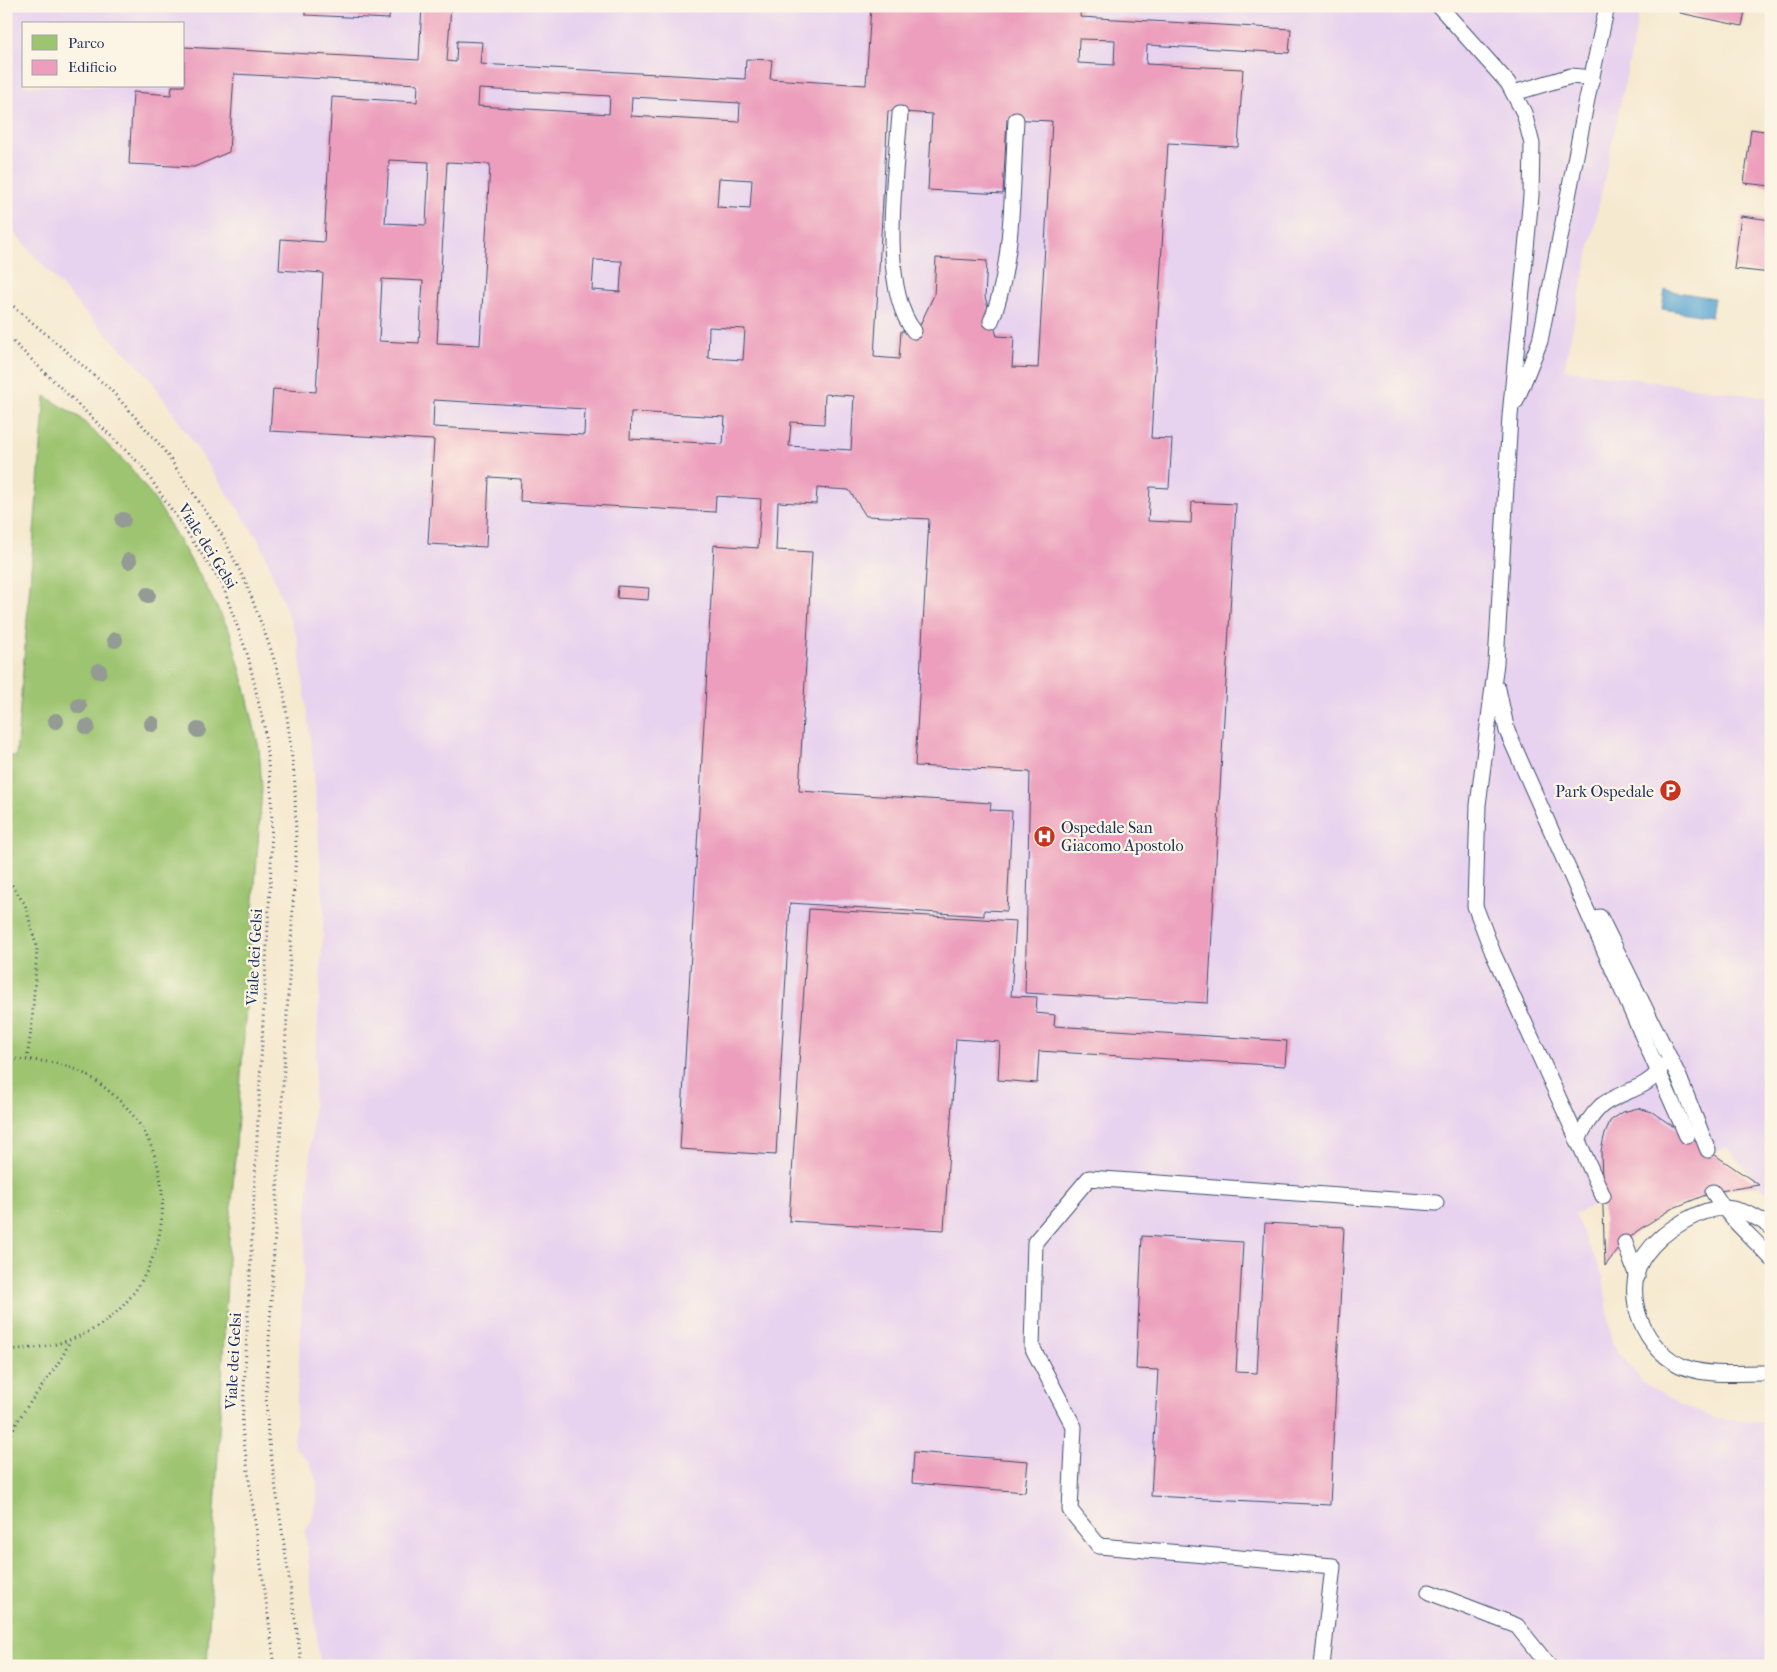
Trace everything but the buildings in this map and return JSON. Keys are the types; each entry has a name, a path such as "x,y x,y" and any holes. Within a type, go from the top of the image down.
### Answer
{"lane":[{"path":"1439,6 1500,74 1514,93 1524,113 1530,134 1532,172 1510,416 1496,663 1480,782 1475,906 1493,953 1603,1196"},
{"path":"1510,416 1540,341 1587,99 1608,6"},
{"path":"1514,93 1571,76 1592,78"},
{"path":"900,114 894,205 893,256 900,300 908,323 914,331"},
{"path":"992,321 997,308 1005,269 1016,120"},
{"path":"1496,663 1498,691 1507,731 1687,1136"},
{"path":"1507,731 1550,811 1628,977 1667,1053 1708,1150"},
{"path":"1577,1142 1587,1123 1601,1106 1649,1082 1658,1073 1667,1053"},
{"path":"1322,1666 1332,1566 1099,1546 1070,1510 1074,1427 1032,1347 1035,1242 1090,1178 1436,1203"},
{"path":"1719,1191 1728,1209 1771,1258"},
{"path":"1637,1277 1644,1256 1667,1231 1707,1212 1728,1209 1758,1218 1771,1227"},
{"path":"1625,1243 1637,1277 1638,1316 1643,1329 1664,1355 1686,1368 1702,1372 1771,1373"},
{"path":"1429,1592 1517,1626 1549,1666"}],"path":[{"path":"6,300 110,389 161,446 222,535 246,583 284,691 295,784 296,851 266,1395 268,1434 302,1666"},
{"name":"Viale dei Gelsi","path":"6,336 141,465 222,584 248,656 264,728 272,799 271,867 242,1428 275,1666"},
{"path":"6,877 25,904 38,949 32,1023 26,1059"},
{"path":"6,1059 40,1060 77,1070 109,1090 136,1118 154,1152 163,1189 162,1227 151,1264 131,1296 103,1323 70,1341 32,1350 6,1349"},
{"path":"6,1447 32,1400 63,1358 70,1341"}],"shaded area":[{"name":"Ospedale San Giacomo Apostolo","path":"6,6 1641,6 1564,369 1771,398 1771,1200 1727,1147 1574,1214 1603,1276 1612,1343 1642,1381 1679,1404 1717,1419 1771,1423 1771,1666 320,1666 305,1532 311,1521 317,1501 317,1483 310,1463 294,1446 324,912 313,760 298,641 260,542 149,377 82,309 6,224"}],"green space":[{"path":"45,396 79,417 130,467 159,506 230,632 259,748 262,789 229,1240 207,1666 6,1666 6,755 16,757"}],"water":[{"path":"1665,290 1714,298 1711,317 1662,309"}],"place":[{"name":"Park Ospedale","path":"1670,791"},
{"name":"Ospedale San Giacomo Apostolo","path":"1045,836"}]}
